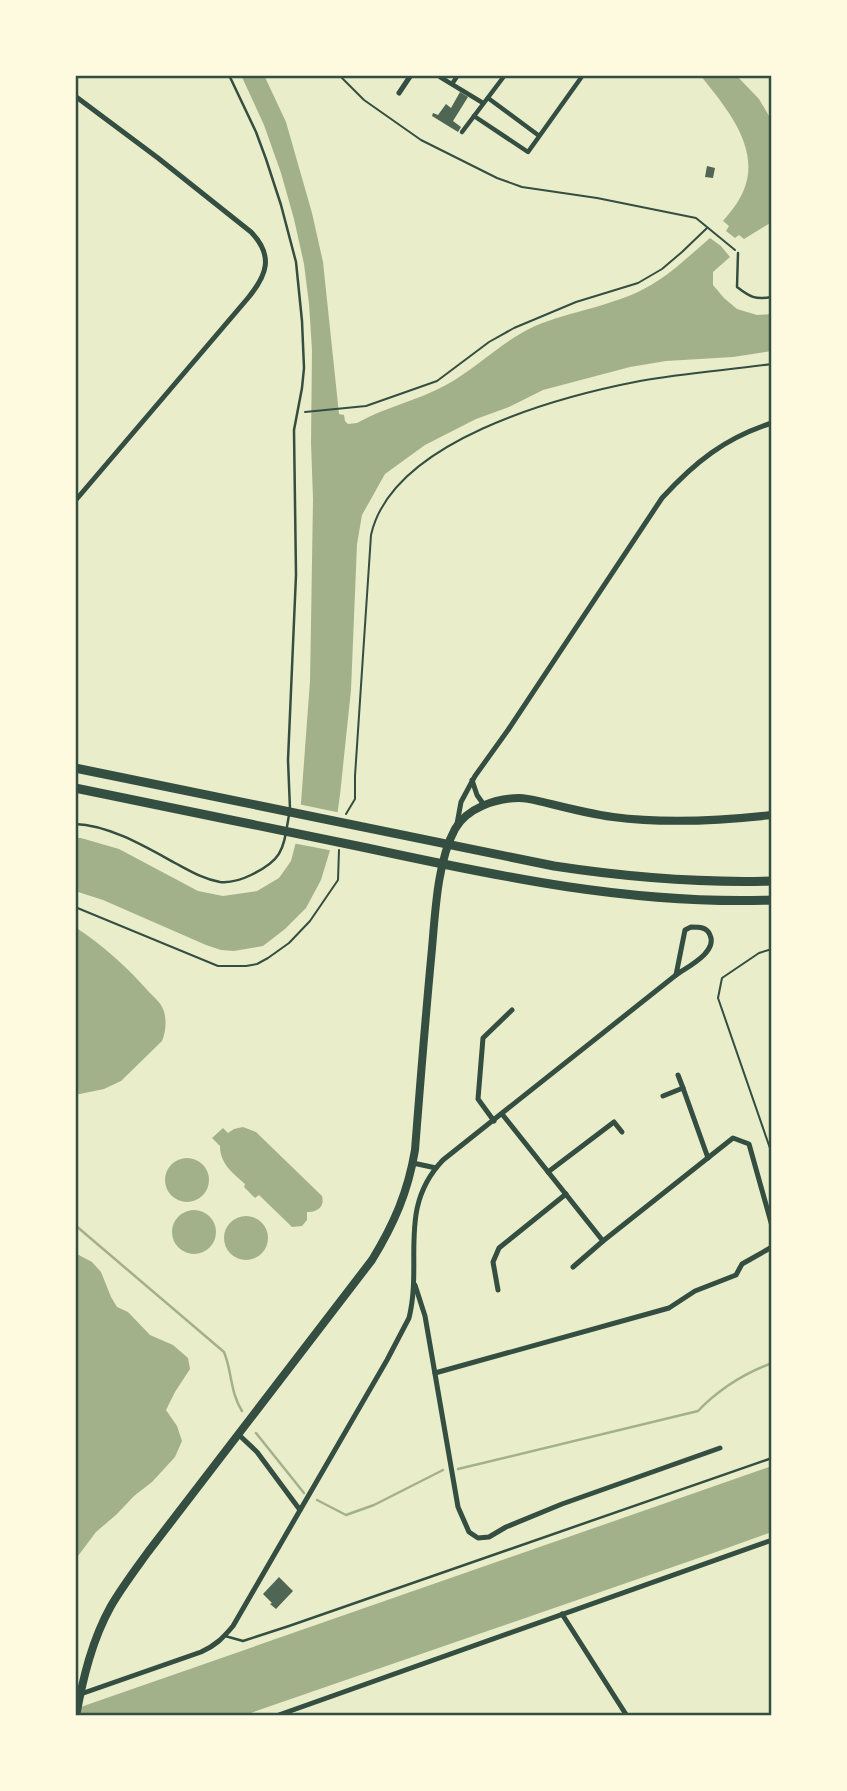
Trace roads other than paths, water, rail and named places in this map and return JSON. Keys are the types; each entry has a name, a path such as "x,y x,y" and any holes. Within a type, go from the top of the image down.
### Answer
{"highway":[{"path":"75,768 554,866 677,880 772,881"},
{"path":"75,788 551,885 633,896 772,901"}],"main road":[{"path":"76,1716 84,1675 97,1637 121,1589 372,1260 399,1211 412,1163 437,898 446,854 457,827 467,816 484,806 506,799 522,798 614,817 663,821 700,822 772,815"}],"street":[{"path":"399,93 411,75"},
{"path":"452,85 458,75"},
{"path":"462,132 505,75"},
{"path":"474,116 528,152 581,76"},
{"path":"440,77 483,103"},
{"path":"75,96 158,158 257,238 264,250 266,261 260,283 75,501"},
{"path":"488,98 538,135"},
{"path":"457,827 461,802 472,780 662,498 692,468 725,443 750,430 772,423"},
{"path":"472,780 484,806"},
{"path":"75,1696 201,1652 214,1646 225,1636 404,1328 411,1309 414,1282 416,1206 424,1186 436,1168 676,975 700,959 709,950 712,941 710,933 704,928 691,927 685,930 676,975"},
{"path":"494,1121 478,1099 483,1038 512,1010"},
{"path":"678,1075 708,1158"},
{"path":"663,1096 683,1088"},
{"path":"502,1114 603,1241"},
{"path":"548,1172 614,1122 622,1132"},
{"path":"573,1267 733,1138 749,1144 772,1226"},
{"path":"412,1163 436,1168"},
{"path":"498,1290 494,1262 499,1248 566,1194"},
{"path":"435,1373 670,1308 695,1291 736,1275 742,1264 772,1247"},
{"path":"414,1282 425,1316 458,1507 469,1532 478,1538 489,1537 506,1527 562,1504 720,1448"},
{"path":"238,1433 257,1452 300,1510"},
{"path":"276,1716 772,1540"},
{"path":"562,1614 626,1716"}],"lane":[{"path":"75,824 125,836 203,878 223,882 240,880 268,867 278,858 284,844 291,804 288,760 296,575 294,430 304,368 302,321 296,262 281,205 267,159 229,75"},
{"path":"738,253 737,287 749,297 772,297"},
{"path":"225,1636 243,1641 772,1458"}],"waterway":[{"path":"75,1225 224,1352 235,1396 242,1411"},
{"path":"458,1469 698,1411 732,1382 772,1363"},
{"path":"256,1433 304,1493"},
{"path":"317,1500 346,1515 374,1505 443,1470"}]}
